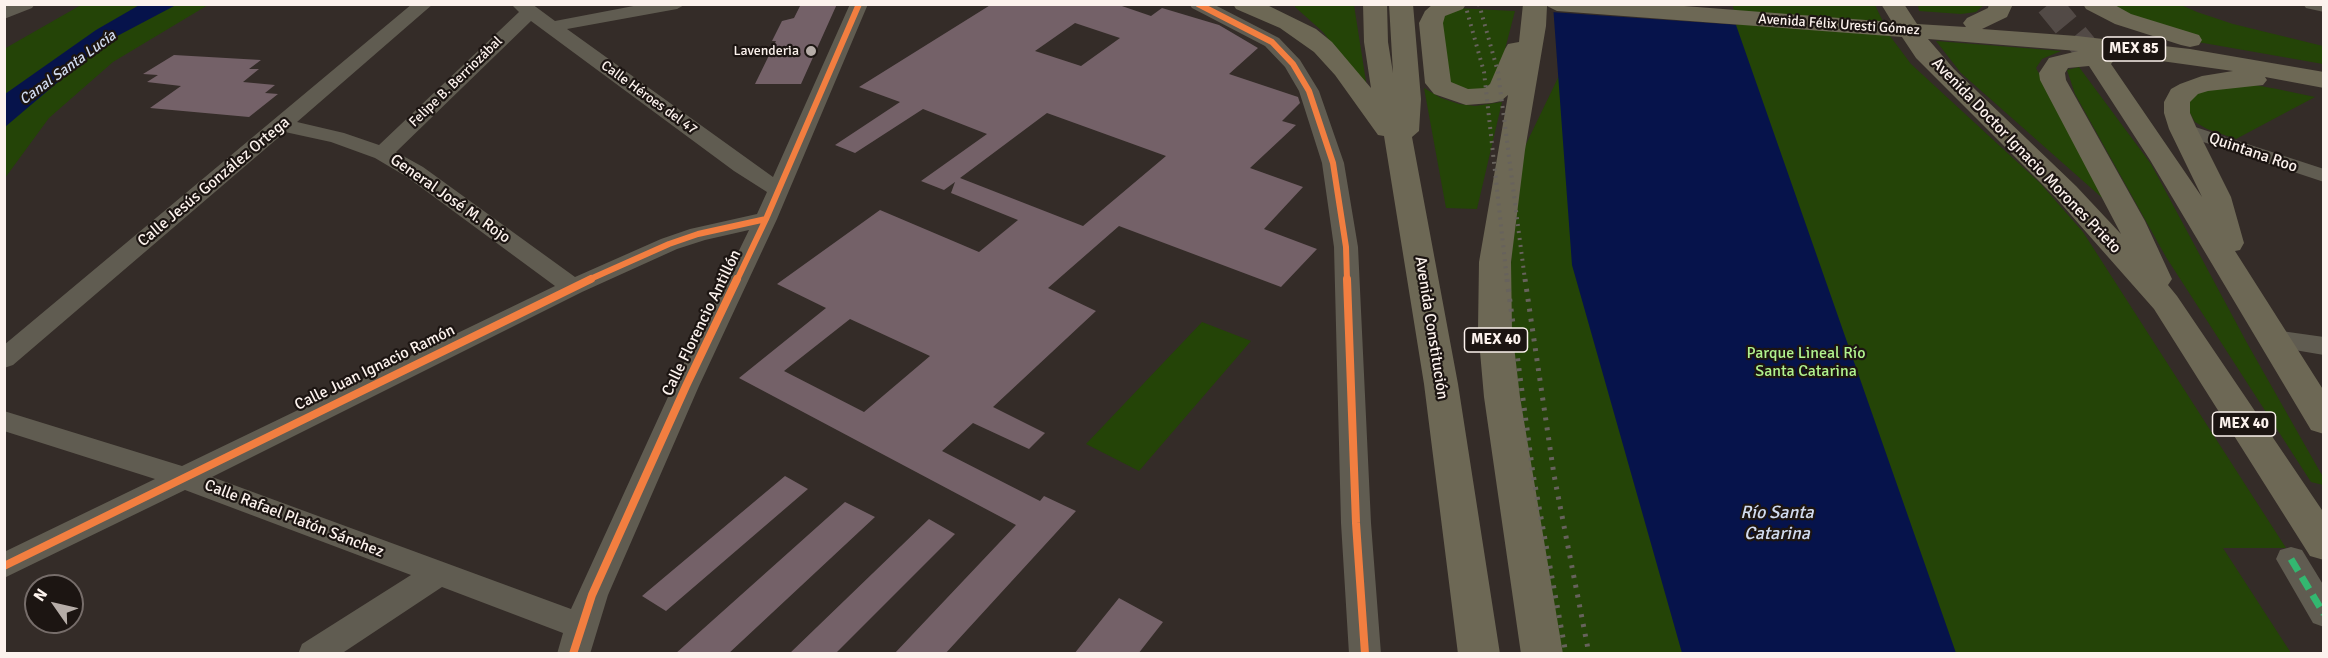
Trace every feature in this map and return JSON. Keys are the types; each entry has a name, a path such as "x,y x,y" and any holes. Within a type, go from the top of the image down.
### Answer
{"highway":[{"path":"1244,4 1288,23 1323,47 1344,70 1401,148"},
{"name":"Avenida Constitución","path":"1375,4 1376,42 1382,82 1401,148 1441,384 1479,654"},
{"path":"1401,4 1408,99 1407,123 1401,148"},
{"path":"1455,4 1437,11 1431,23 1438,83 1451,93 1466,97 1492,95 1506,80 1518,46 1542,12"},
{"name":"Avenida Félix Uresti Gómez","path":"1710,4 1939,26"},
{"name":"Avenida Doctor Ignacio Morones Prieto","path":"1892,4 1925,52 2066,192 2166,303 2324,545"},
{"path":"1908,4 1925,52"},
{"path":"1975,22 1999,12 2001,4"},
{"path":"2094,4 2123,19 2192,41"},
{"name":"Avenida Félix Uresti Gómez","path":"1542,12 1939,26"},
{"name":"MEX 40","path":"1542,12 1502,212 1495,262 1495,318 1502,397 1542,654"},
{"name":"MEX 85","path":"1939,26 1975,22 2192,41 2324,64"},
{"name":"MEX 85","path":"1939,26 2158,51 2324,80"},
{"path":"2166,303 2130,221 2056,87 2052,73 2054,68 2058,63 2066,60 2096,59 2192,67 2324,91"},
{"path":"2100,67 2164,160 2236,274 2324,421"},
{"path":"2236,274 2216,197 2183,129 2177,112 2177,102 2180,95 2189,89 2217,80 2264,80"}],"street":[{"path":"4,14 26,4"},
{"name":"Calle Jesús González Ortega","path":"4,359 424,4"},
{"path":"550,27 677,4"},
{"name":"Calle Florencio Antillón","path":"576,640 686,386 766,219 859,4"},
{"path":"1198,4 1272,42 1293,64 1309,91 1333,163 1346,247 1356,523 1365,654"},
{"path":"2312,4 2324,7"},
{"name":"Calle Héroes del 47","path":"525,8 757,177 779,190"},
{"name":"Felipe B. Berriozábal","path":"383,153 525,8"},
{"name":"General José M. Rojo","path":"282,125 337,137 383,153 415,172 573,286"},
{"name":"Quintana Roo","path":"2183,129 2324,176"},
{"name":"Calle Juan Ignacio Ramón","path":"4,566 573,286 669,244 698,234 766,219"},
{"path":"2274,339 2324,346"},
{"name":"Calle Rafael Platón Sánchez","path":"4,421 182,477 439,573 576,640"},
{"path":"2291,559 2324,614"},
{"path":"314,654 439,573"}],"green space":[{"path":"1295,4 1354,5 1367,88 1323,32 1295,7"},
{"path":"1918,4 1984,5 1976,12 1961,14 1919,11"},
{"path":"81,5 208,5 113,62 49,118 5,178 4,49"},
{"name":"Parque Lineal Río Santa Catarina","path":"1561,5 1875,5 1890,36 1911,64 2040,183 2083,232 2286,548 2223,548 2291,653 1560,654 1509,328 1514,169 1568,57"},
{"path":"2094,5 2181,5 2233,24 2323,46 2323,64 2192,41"},
{"path":"1455,8 1515,11 1497,80 1490,88 1468,91 1448,81 1440,19"},
{"path":"1936,41 2061,51 2042,59 2036,68 2108,203 1961,73"},
{"path":"2079,67 2151,164 2247,343 2323,477 2323,485 2311,482 2166,257 2075,94 2067,70"},
{"path":"2249,84 2315,97 2236,139 2207,129 2195,122 2190,113 2189,103 2192,96 2199,90"},
{"path":"1424,88 1441,98 1459,104 1475,106 1502,102 1477,209 1446,208"},
{"path":"1202,322 1251,341 1139,471 1086,444"}],"water":[{"name":"Canal Santa Lucía","path":"141,4 176,5 104,43 5,127 5,94 96,30"},
{"name":"Río Santa Catarina","path":"1553,5 1729,5 1956,653 1682,653 1572,265"}],"pier":[{"path":"1550,4 1732,4 1739,25 1551,12"}],"building":[{"path":"801,4 837,4 801,84 755,84 776,41 772,41 782,21 794,18"},
{"path":"992,4 1116,4 1151,16 1162,8 1219,25 1258,48 1229,74 1298,97 1300,103 1282,121 1296,125 1250,168 1303,187 1264,229 1317,249 1281,287 1119,226 1048,288 1096,311 993,407 1045,433 1029,449 973,423 942,451 1040,501 1044,496 1076,511 945,654 894,654 1016,525 739,378 826,308 777,284 880,210 979,252 1018,220 951,193 955,182 944,190 921,181 987,134 923,109 855,153 835,145 900,102 859,87","holes":["1075,23 1120,38 1081,66 1035,51","1047,113 1166,156 1083,226 960,178","850,319 930,356 864,412 784,371"]},
{"path":"174,55 261,60 249,69 259,69 243,82 275,85 265,93 278,94 249,117 150,108 181,86 147,82 158,75 143,74"},
{"path":"785,476 808,489 666,611 642,596"},
{"path":"845,502 875,517 728,654 675,654"},
{"path":"929,519 955,534 835,654 789,654"},
{"path":"1119,598 1163,622 1138,654 1074,654"}],"tunnel":[{"path":"2049,4 2101,67"}],"railway":[{"path":"1465,4 1484,72 1507,280"},
{"path":"1479,4 1498,72 1525,280"},
{"path":"1507,279 1533,474 1566,654"},
{"path":"1525,279 1554,475 1589,654"}],"marked path":[{"path":"2291,559 2324,614"}],"cycle path":[{"path":"573,654 592,595 686,386 766,219 859,4"},
{"path":"1198,4 1272,42 1293,64 1309,91 1333,163 1346,247 1356,523 1365,654"},
{"path":"4,566 573,287 669,244 698,234 766,219"}],"place":[{"name":"Lavenderia","path":"811,51"}]}
